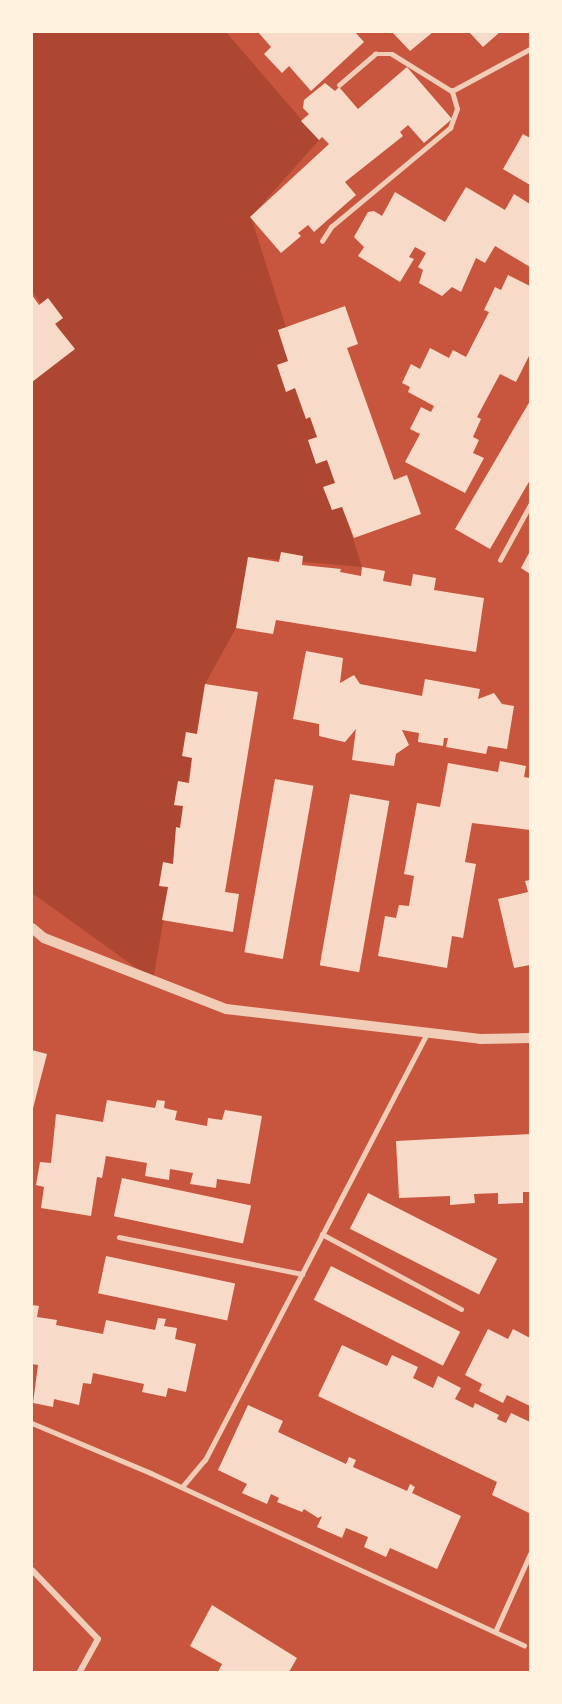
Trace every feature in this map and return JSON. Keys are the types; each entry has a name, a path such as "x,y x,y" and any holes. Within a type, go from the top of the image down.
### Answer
{"street":[{"path":"32,928 44,938 226,1009 480,1039 531,1038"},
{"path":"32,1570 98,1640 80,1672"}],"lane":[{"path":"452,91 531,49"},
{"path":"322,241 331,227 450,128 457,109 452,91 392,54 375,54 339,86"},
{"path":"500,560 531,505"},
{"path":"182,1487 205,1460 427,1033"},
{"path":"322,1234 461,1309"},
{"path":"119,1237 302,1274"},
{"path":"32,1423 182,1487 524,1645"},
{"path":"495,1632 531,1554"}],"shaded area":[{"path":"32,32 226,32 319,140 251,217 362,567 248,557 236,628 205,684 153,980 32,893 32,382 74,349 32,291"}],"building":[{"path":"258,32 355,32 364,42 311,91 289,66 282,73 264,54 271,47"},
{"path":"392,32 433,32 410,51"},
{"path":"469,32 500,32 483,47"},
{"path":"407,67 452,119 424,143 408,125 400,132 403,136 345,182 356,195 314,232 308,225 298,233 301,236 281,253 250,217 329,144 322,137 319,140 301,121 309,114 303,108 304,100 325,83 335,91 339,87 358,109"},
{"path":"523,134 530,138 530,185 503,169"},
{"path":"466,187 505,210 514,194 530,204 530,267 495,246 485,263 476,258 461,292 452,287 442,296 419,283 423,270 418,267 426,253 415,247 409,257 414,259 400,282 358,256 364,247 354,237 368,212 374,211 382,216 395,192 445,222"},
{"path":"508,275 530,286 530,354 516,382 500,374 477,417 481,419 473,437 479,440 473,453 484,458 465,493 405,462 420,434 410,429 421,407 431,412 434,406 408,392 410,387 402,383 411,364 420,369 430,348 449,358 453,350 466,357 489,312 484,310 495,287 501,290"},
{"path":"32,295 39,305 48,298 63,318 55,324 75,349 32,382"},
{"path":"345,306 358,344 347,348 394,480 407,475 421,514 354,538 342,507 332,510 323,487 335,483 327,460 316,464 308,440 317,437 310,417 306,419 295,388 286,392 277,365 288,361 278,330"},
{"path":"530,401 530,480 490,549 455,529"},
{"path":"530,551 530,574 521,568"},
{"path":"281,552 303,556 302,565 341,569 340,572 361,576 362,567 385,571 383,581 411,586 413,574 436,578 434,590 484,598 476,652 276,620 273,634 236,628 248,557 279,562"},
{"path":"306,651 343,658 340,683 354,675 360,684 422,696 425,679 480,689 478,699 494,693 502,704 514,706 507,749 488,746 486,754 446,747 448,738 444,738 443,746 418,742 419,733 402,730 409,745 396,754 394,766 352,760 356,729 345,742 319,736 319,724 293,719"},
{"path":"205,684 258,692 225,892 239,894 233,932 162,920 168,887 159,886 163,862 173,864 176,827 180,828 183,806 174,805 178,781 189,783 192,758 182,756 186,732 197,734"},
{"path":"500,761 526,766 524,777 530,778 530,830 472,823 465,862 476,864 463,938 452,936 447,968 378,956 385,916 396,918 399,905 409,906 414,876 404,874 417,803 440,807 448,763 498,772"},
{"path":"275,779 313,786 283,959 244,952"},
{"path":"350,794 389,801 359,972 320,965"},
{"path":"530,880 530,965 514,968 498,899 528,892 525,881"},
{"path":"32,1050 47,1054 32,1112"},
{"path":"107,1100 155,1108 157,1100 165,1101 164,1108 177,1111 175,1120 207,1126 208,1118 222,1120 225,1110 262,1116 250,1184 217,1179 216,1188 190,1184 193,1173 170,1169 169,1180 145,1176 147,1163 106,1156 102,1178 97,1177 91,1216 41,1208 44,1187 36,1185 40,1162 51,1163 56,1114 103,1122"},
{"path":"530,1134 530,1192 523,1192 523,1203 498,1204 498,1193 474,1194 475,1203 450,1205 450,1196 399,1198 396,1141"},
{"path":"122,1178 251,1205 243,1244 114,1216"},
{"path":"368,1193 497,1259 479,1294 350,1229"},
{"path":"106,1256 235,1283 227,1321 98,1293"},
{"path":"331,1266 460,1332 443,1366 314,1300"},
{"path":"32,1305 39,1306 37,1317 57,1320 56,1325 103,1334 106,1320 155,1330 158,1318 166,1319 164,1326 177,1328 175,1339 196,1344 186,1392 168,1388 166,1397 142,1392 144,1384 93,1373 91,1384 83,1383 79,1405 54,1399 53,1407 33,1403 38,1365 32,1364"},
{"path":"488,1329 508,1339 513,1329 530,1338 530,1406 507,1395 503,1403 479,1391 482,1384 465,1375"},
{"path":"342,1345 387,1366 392,1355 418,1367 413,1378 433,1388 438,1376 461,1388 455,1399 473,1408 475,1403 499,1415 497,1419 506,1423 511,1413 530,1422 529,1513 492,1495 497,1482 318,1396"},
{"path":"248,1405 283,1421 278,1432 346,1464 349,1457 356,1460 353,1467 407,1491 410,1484 415,1487 412,1493 461,1516 437,1569 390,1548 386,1557 364,1547 368,1537 346,1528 342,1538 317,1527 322,1516 318,1518 304,1509 302,1512 277,1502 279,1498 271,1494 267,1504 242,1493 247,1484 218,1470"},
{"path":"212,1605 297,1658 289,1672 218,1672 222,1664 190,1646"}]}
